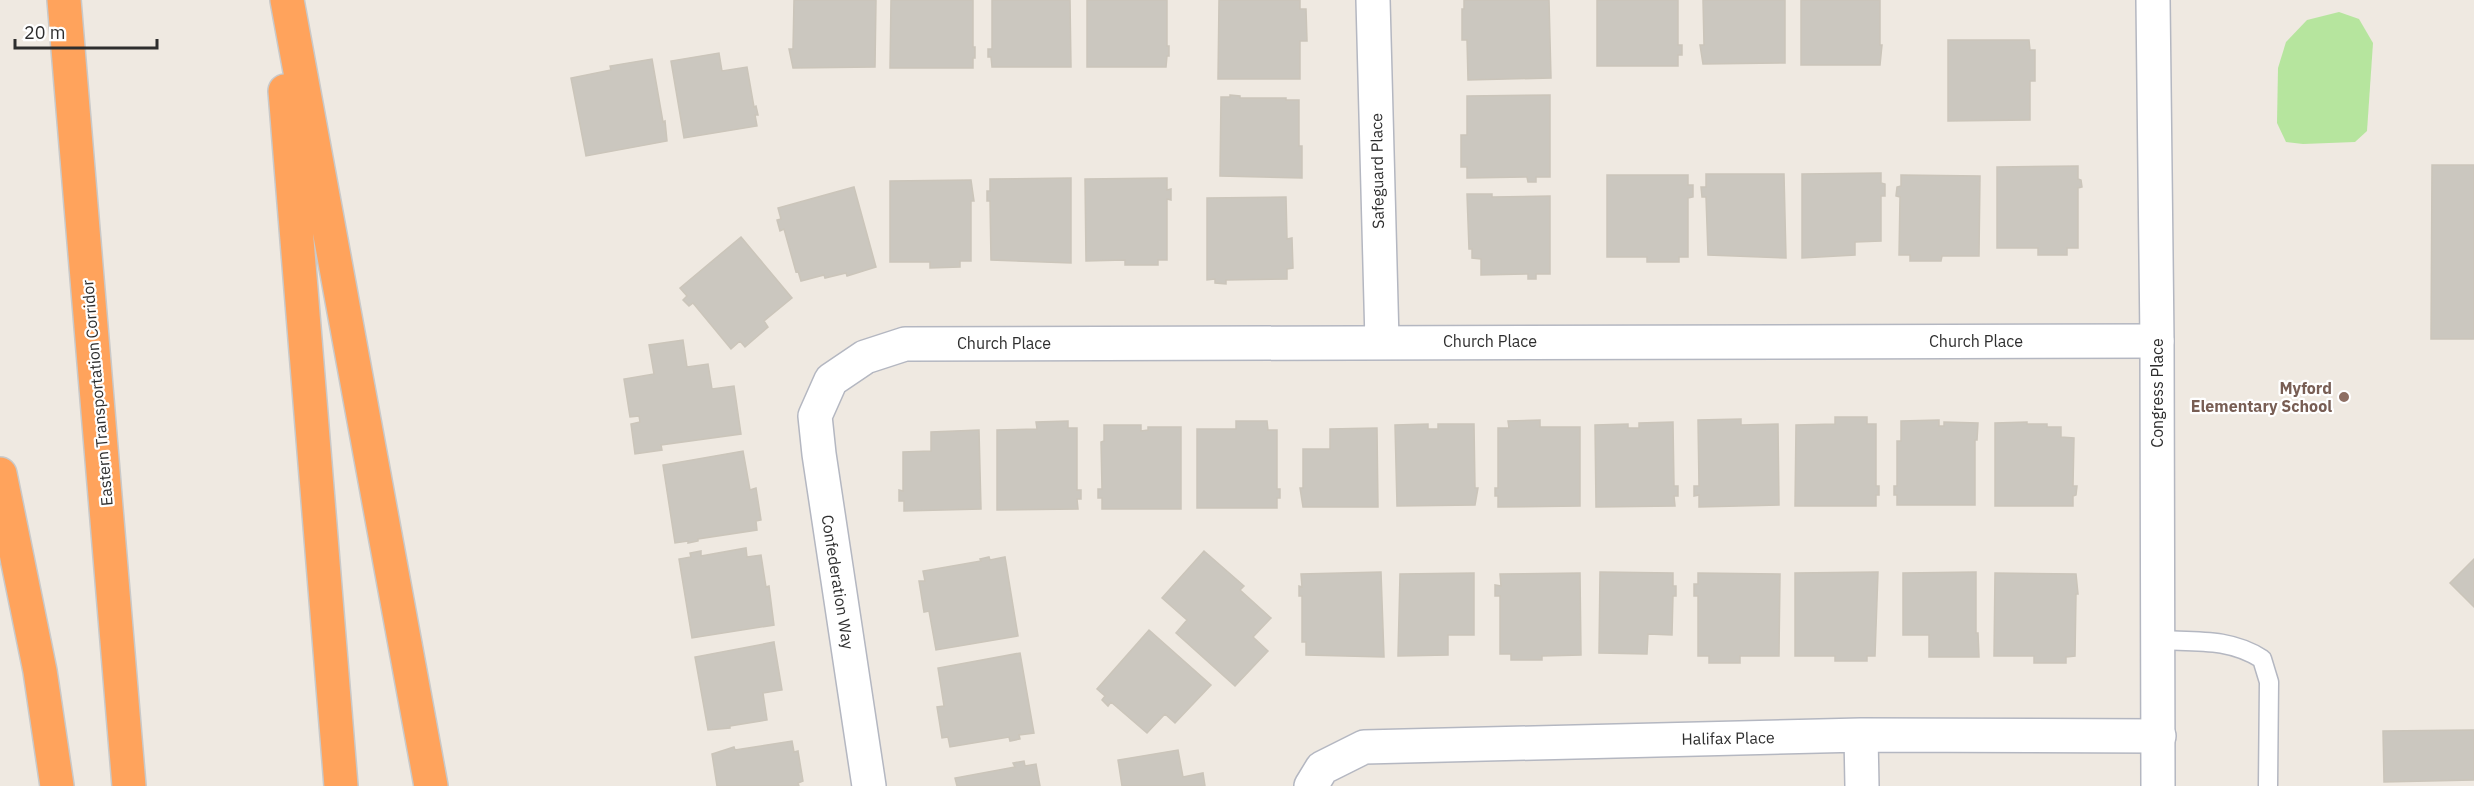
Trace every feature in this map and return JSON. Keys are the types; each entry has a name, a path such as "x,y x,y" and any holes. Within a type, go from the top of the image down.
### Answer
{"highway":[{"name":"Eastern Transportation Corridor","path":"64,0 129,786"},
{"path":"277,0 341,786"},
{"path":"287,0 431,786"},
{"path":"0,474 40,671 57,786"}],"street":[{"name":"Safeguard Place","path":"1373,0 1382,341"},
{"name":"Congress Place","path":"2153,0 2157,341 2158,786"},
{"name":"Church Place","path":"831,381 865,357 905,344 1382,341 2157,341"},
{"name":"Confederation Way","path":"831,381 815,416 869,786"},
{"name":"Halifax Place","path":"1311,786 1322,768 1364,747 1861,735 2159,736"},
{"path":"1861,735 1862,786"}],"lane":[{"path":"2158,640 2226,644 2244,648 2262,659 2268,682 2268,786"}],"green space":[{"path":"2339,12 2359,19 2373,43 2367,131 2355,142 2303,144 2286,142 2277,123 2278,68 2286,42 2307,20"}],"building":[{"path":"794,0 876,0 875,67 793,68 789,49 793,49"},
{"path":"891,0 973,0 975,58 973,58 973,68 890,68"},
{"path":"992,0 1070,0 1071,67 992,67 988,49 992,49"},
{"path":"1087,0 1167,0 1169,56 1167,56 1166,67 1087,67"},
{"path":"1219,0 1300,0 1300,9 1306,9 1307,41 1300,41 1300,79 1218,79"},
{"path":"1464,0 1549,0 1551,78 1468,80 1467,40 1462,40"},
{"path":"1597,0 1678,0 1678,45 1682,45 1682,55 1678,55 1678,66 1597,66"},
{"path":"1703,0 1785,0 1785,63 1703,64 1700,45 1704,45"},
{"path":"1801,0 1880,0 1880,45 1882,45 1880,65 1801,65"},
{"path":"1948,40 2029,40 2030,50 2035,50 2035,81 2030,81 2030,120 1948,121"},
{"path":"719,53 722,71 747,67 754,107 756,106 758,115 755,115 757,126 684,138 671,61"},
{"path":"652,59 667,141 586,156 571,78 611,70 610,66"},
{"path":"1230,95 1240,96 1240,98 1299,100 1302,178 1220,176 1221,97 1230,97"},
{"path":"1550,95 1550,177 1536,177 1536,182 1528,182 1527,177 1467,178 1467,167 1461,167 1461,135 1467,135 1467,96"},
{"path":"2432,165 2474,165 2474,339 2431,339"},
{"path":"2078,166 2078,179 2081,180 2082,187 2078,188 2078,248 2067,248 2067,255 2038,255 2038,248 1997,248 1997,167"},
{"path":"1881,173 1881,183 1885,184 1885,196 1881,196 1881,241 1855,242 1855,255 1802,258 1802,174"},
{"path":"1706,174 1784,174 1786,258 1708,255 1706,197 1702,197 1701,187 1706,187"},
{"path":"1607,175 1688,175 1688,185 1693,185 1693,197 1688,198 1688,257 1679,257 1679,262 1647,262 1647,257 1607,257"},
{"path":"1901,175 1980,176 1979,256 1942,256 1941,261 1910,261 1910,255 1899,255 1900,197 1896,196 1897,187 1901,186"},
{"path":"1071,178 1071,263 991,260 990,201 987,201 990,179"},
{"path":"1167,178 1167,190 1171,189 1171,200 1167,199 1167,260 1158,260 1158,265 1125,265 1125,260 1086,261 1085,179"},
{"path":"971,180 974,201 971,201 971,261 960,261 960,267 930,268 930,262 890,262 890,181"},
{"path":"854,187 876,267 847,276 846,273 825,278 824,275 801,281 798,271 796,272 784,229 780,231 777,220 781,219 778,208"},
{"path":"1467,194 1492,194 1492,197 1550,196 1550,274 1536,274 1536,279 1528,279 1528,274 1481,275 1481,259 1472,258 1472,249 1469,249"},
{"path":"1286,197 1287,239 1292,238 1293,268 1287,269 1287,279 1226,280 1226,284 1215,283 1215,279 1207,280 1207,198"},
{"path":"741,237 792,298 764,321 768,327 745,347 740,341 731,349 693,303 689,306 683,300 687,296 680,288"},
{"path":"683,340 687,367 708,364 712,389 734,386 741,434 661,445 662,450 635,454 631,424 640,422 639,416 630,417 624,379 654,374 649,345"},
{"path":"1835,417 1867,417 1867,424 1876,424 1876,486 1879,486 1879,495 1876,495 1876,506 1795,506 1796,425 1835,424"},
{"path":"1741,419 1741,425 1778,424 1779,505 1699,507 1699,495 1694,496 1694,486 1699,486 1698,420"},
{"path":"1540,420 1540,427 1580,427 1580,506 1498,507 1495,488 1498,488 1498,428 1509,428 1508,421"},
{"path":"1939,420 1939,426 1944,426 1944,422 1978,423 1977,440 1975,440 1975,505 1897,505 1894,486 1897,486 1897,441 1901,441 1901,421"},
{"path":"1068,421 1068,428 1077,428 1077,490 1081,490 1081,499 1077,499 1078,509 997,510 997,430 1037,429 1036,422"},
{"path":"1236,421 1267,421 1268,430 1277,430 1277,489 1280,489 1280,498 1277,498 1277,508 1197,508 1197,429 1236,429"},
{"path":"1673,422 1674,486 1678,486 1678,496 1674,496 1675,506 1596,507 1595,425 1628,424 1628,428 1639,428 1639,423"},
{"path":"2027,422 2027,424 2047,424 2047,427 2061,427 2061,437 2074,438 2073,486 2077,486 2076,495 2073,496 2073,506 1995,506 1995,423"},
{"path":"1428,424 1428,429 1438,429 1438,424 1474,424 1475,488 1478,488 1475,505 1397,506 1395,425"},
{"path":"1104,425 1141,425 1141,431 1148,430 1148,427 1181,427 1181,509 1102,509 1102,498 1098,498 1098,489 1102,489 1101,442 1104,441"},
{"path":"1377,428 1378,507 1303,507 1300,488 1303,488 1303,449 1330,449 1330,429"},
{"path":"979,430 981,509 904,511 904,501 899,501 899,490 903,491 903,452 931,451 931,432"},
{"path":"743,451 750,490 756,488 761,520 756,521 757,530 698,539 698,541 688,543 688,541 675,543 663,465"},
{"path":"746,548 747,557 761,555 766,587 769,586 774,625 692,638 679,559 691,557 690,553 701,551 701,556"},
{"path":"1204,551 1244,586 1240,590 1271,618 1253,637 1268,651 1235,686 1176,633 1187,620 1162,598"},
{"path":"989,557 990,560 1005,557 1018,636 936,650 929,611 924,612 919,581 925,581 923,571 981,561 980,559"},
{"path":"2474,559 2474,607 2450,583"},
{"path":"1381,572 1384,657 1306,655 1306,642 1302,642 1302,596 1299,596 1299,586 1302,587 1301,574"},
{"path":"1600,572 1673,573 1676,596 1673,596 1672,635 1648,634 1647,654 1599,653"},
{"path":"1878,572 1875,656 1867,656 1867,661 1835,661 1835,656 1795,656 1795,573"},
{"path":"1976,572 1976,633 1978,633 1979,657 1929,657 1929,635 1903,635 1903,573"},
{"path":"1474,573 1474,635 1448,635 1448,655 1398,656 1400,574"},
{"path":"1580,573 1581,655 1542,656 1542,660 1511,660 1511,654 1500,654 1500,596 1495,596 1495,585 1501,586 1500,574"},
{"path":"1698,573 1780,574 1779,656 1740,656 1740,663 1709,663 1709,656 1698,656 1698,596 1694,596 1694,584 1698,584"},
{"path":"1995,573 2076,574 2078,594 2076,594 2075,656 2066,657 2066,663 2034,663 2034,656 1994,656"},
{"path":"1149,630 1211,685 1175,723 1165,714 1147,733 1111,702 1108,706 1102,700 1105,696 1097,689"},
{"path":"774,642 782,690 763,693 767,720 708,730 695,657"},
{"path":"1020,653 1034,733 1019,735 1020,739 1010,741 1009,737 950,747 948,737 942,738 937,707 944,706 938,668"},
{"path":"2474,730 2474,780 2384,782 2383,731"},
{"path":"792,741 794,752 798,751 803,781 798,783 799,786 717,786 712,754 734,747 735,750"},
{"path":"1178,750 1183,777 1203,773 1205,786 1122,786 1118,760"},
{"path":"1024,761 1025,766 1036,764 1040,786 957,786 955,778 1015,767 1013,763"}],"place":[{"name":"Myford Elementary School","path":"2344,397"}]}
